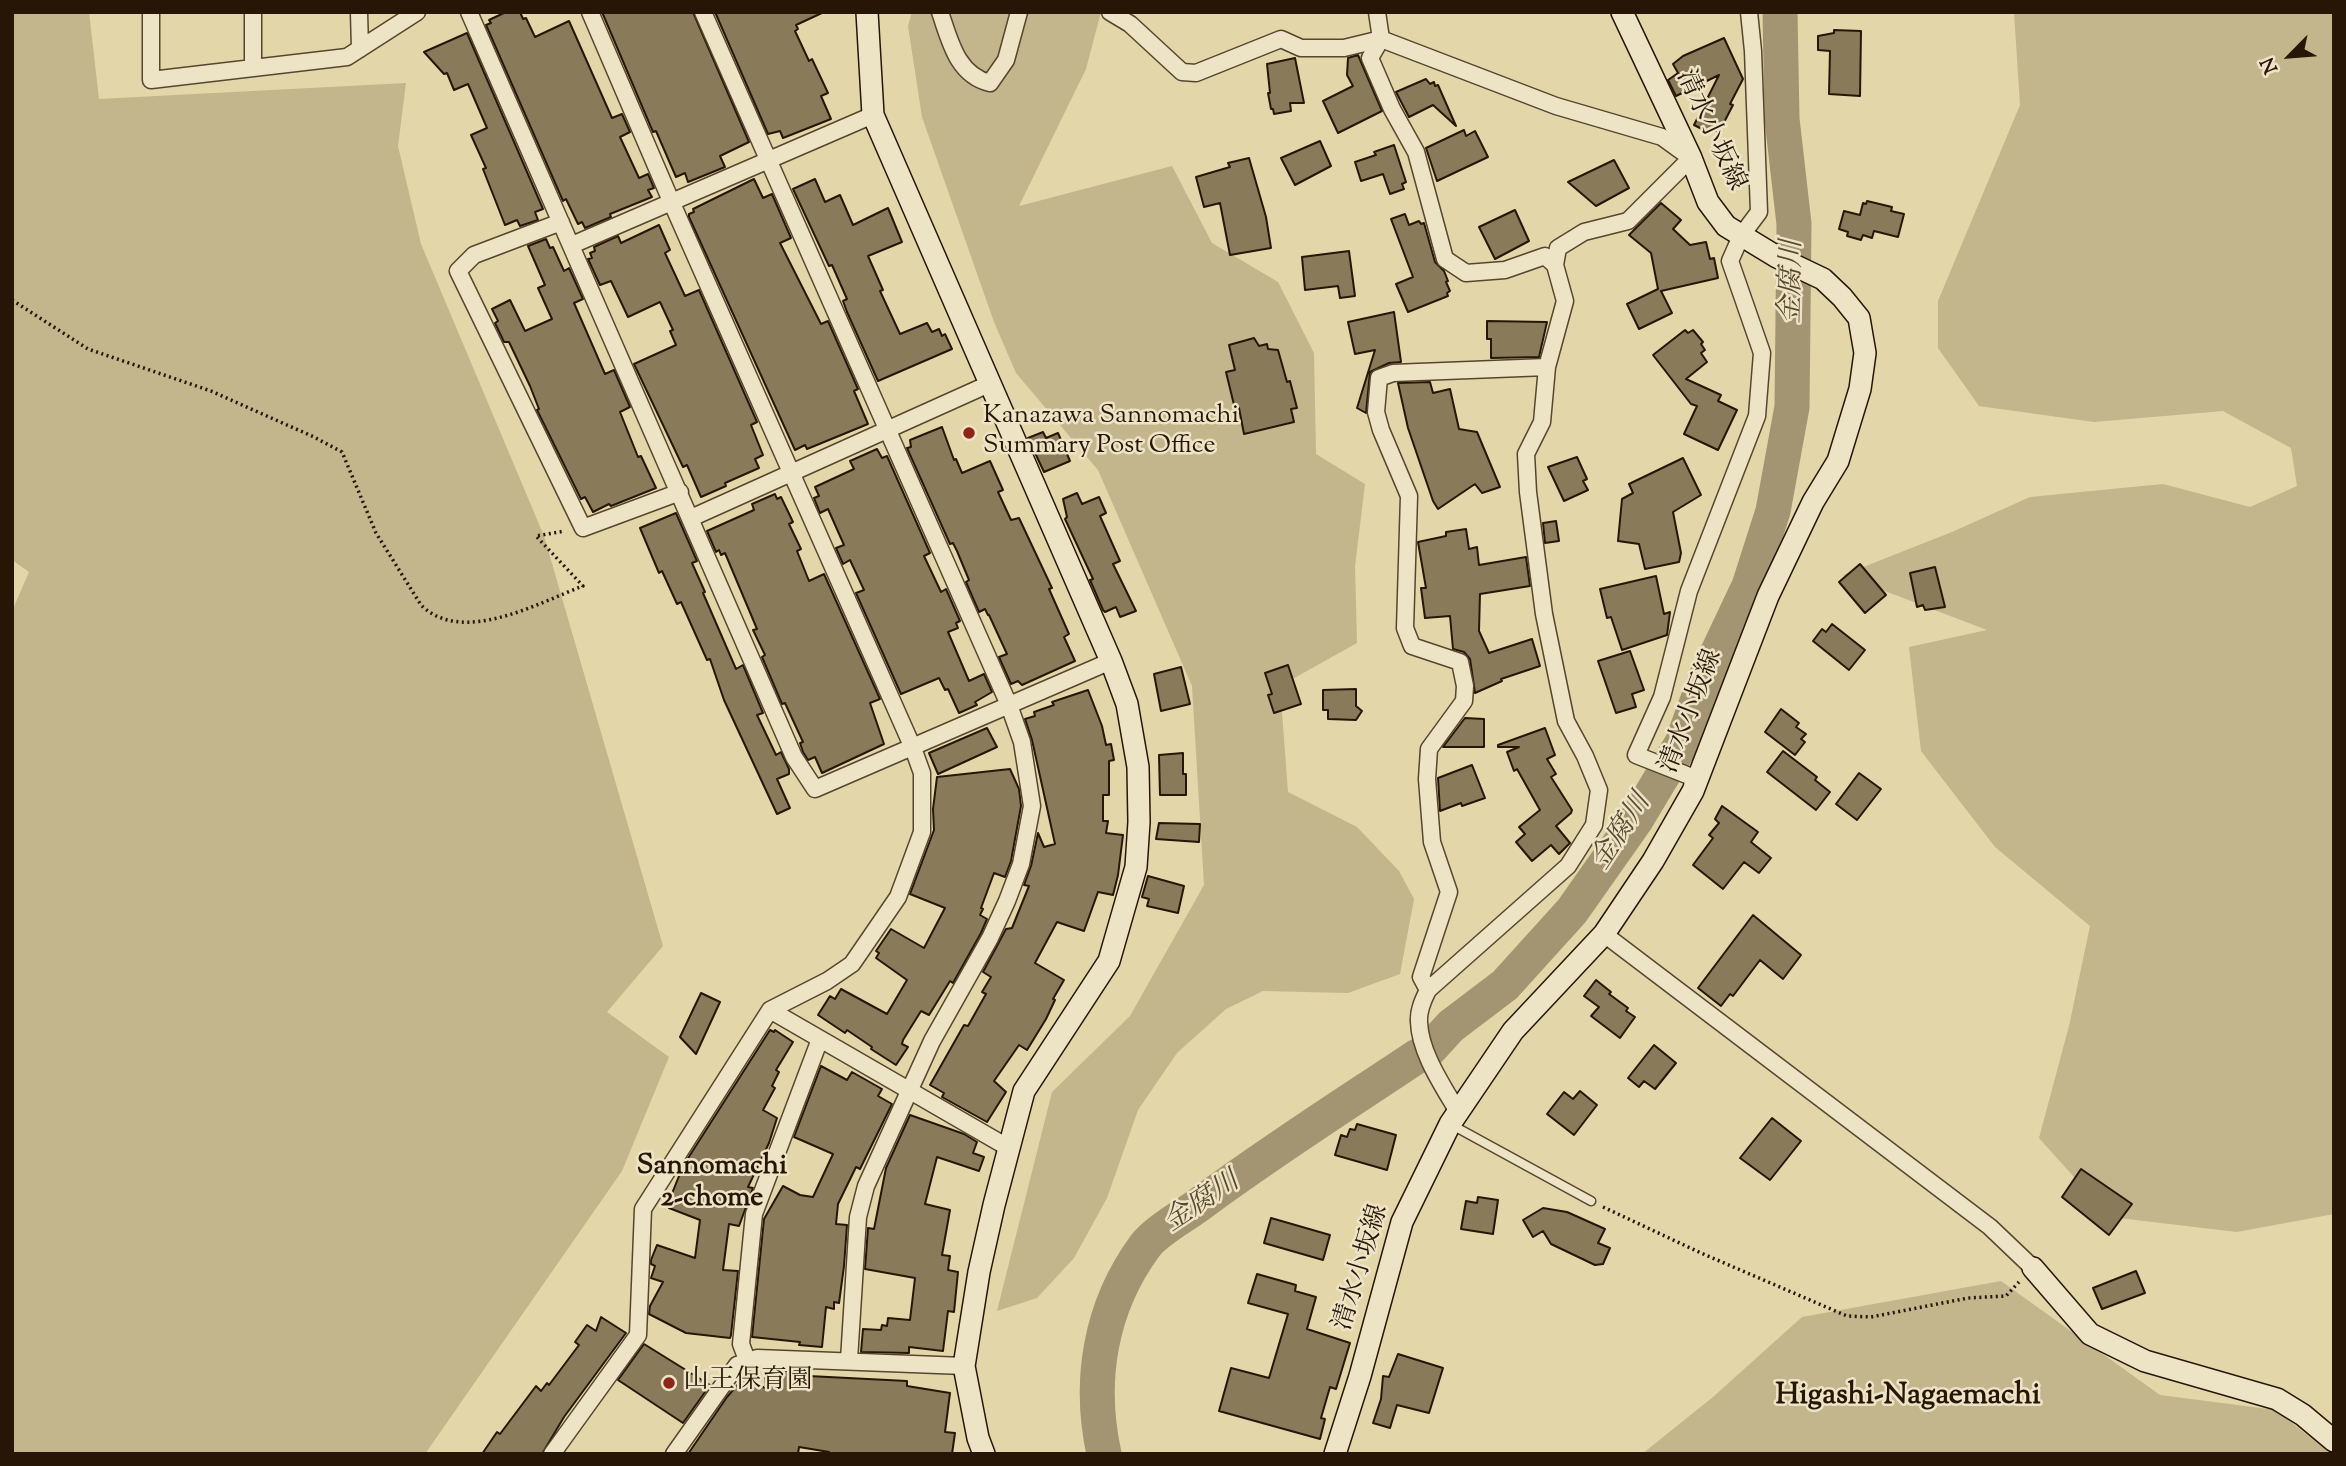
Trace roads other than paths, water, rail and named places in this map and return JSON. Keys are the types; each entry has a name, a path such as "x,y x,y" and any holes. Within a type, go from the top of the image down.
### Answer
{"street":[{"path":"151,12 152,80 347,57 417,12"},
{"path":"253,12 253,68"},
{"path":"359,12 360,48"},
{"path":"469,12 794,757 815,789 1111,661"},
{"path":"552,1454 638,1335 643,1209 770,1010 827,981 852,964 898,897 922,832 922,773 913,748 590,12"},
{"path":"703,12 1009,705 1022,742 1032,806 1021,864 1007,901 990,938 932,1041 866,1186 858,1217 849,1360"},
{"path":"867,12 873,115 1111,661 1127,704 1138,767 1136,867 1109,961 1024,1091 979,1272 964,1366 978,1438 984,1454"},
{"path":"940,12 962,68 977,80 989,83 1006,60 1019,12"},
{"path":"1110,12 1130,24 1182,72 1196,73 1281,39 1301,48 1344,48 1381,39 1556,106 1662,136 1691,158 1628,221 1584,232 1558,248 1555,265 1565,301 1547,367 1542,422 1526,454 1528,492 1544,614 1566,721 1585,755 1599,790 1594,825 1568,866 1424,998"},
{"path":"1377,12 1381,39 1370,58 1392,109 1416,152 1445,259 1466,273 1505,270 1545,256 1555,265"},
{"name":"清水小坂線","path":"1335,1454 1360,1376 1402,1222 1454,1118 1513,1031 1604,934 1653,861 1693,784 1768,597 1813,502 1838,461 1860,389 1864,352 1859,318 1823,279 1726,226 1708,202 1691,158 1622,12"},
{"path":"1693,784 1636,755 1662,697 1689,591 1756,416 1762,352 1730,261 1748,240 1759,212 1749,12"},
{"path":"572,245 873,115"},
{"path":"561,222 474,255 457,271 583,528 680,492"},
{"path":"1454,1118 1431,1066 1419,1022 1424,998 1421,977 1450,892 1432,842 1427,779 1429,749 1464,701 1465,685 1460,662 1412,646 1405,628 1409,496 1376,412 1379,378 1393,373 1547,367"},
{"path":"691,518 989,384"},
{"path":"1604,934 1990,1227 2033,1268 2090,1335 2145,1362 2277,1398 2334,1441"},
{"path":"770,1010 1010,1148"},
{"path":"747,1360 741,1344 754,1214 820,1039"},
{"path":"674,1454 737,1365 747,1360 849,1360 964,1366"}],"lane":[{"path":"1454,1118 1591,1201"}],"waterway":[{"name":"金腐川","path":"1104,1454 1097,1399 1102,1346 1117,1294 1145,1246 1163,1229 1253,1166 1428,1051 1451,1026 1505,985 1572,911 1636,820 1682,743 1706,677 1749,586 1773,511 1792,407 1794,224 1782,119 1780,12"}],"place":[{"name":"Kanazawa Sannomachi Summary Post Office","path":"969,433"},
{"name":"山王保育園","path":"669,1383"}],"district":[{"name":"Sannomachi 2-chome","path":"712,1184"},
{"name":"Higashi-Nagaemachi","path":"1908,1398"}]}
